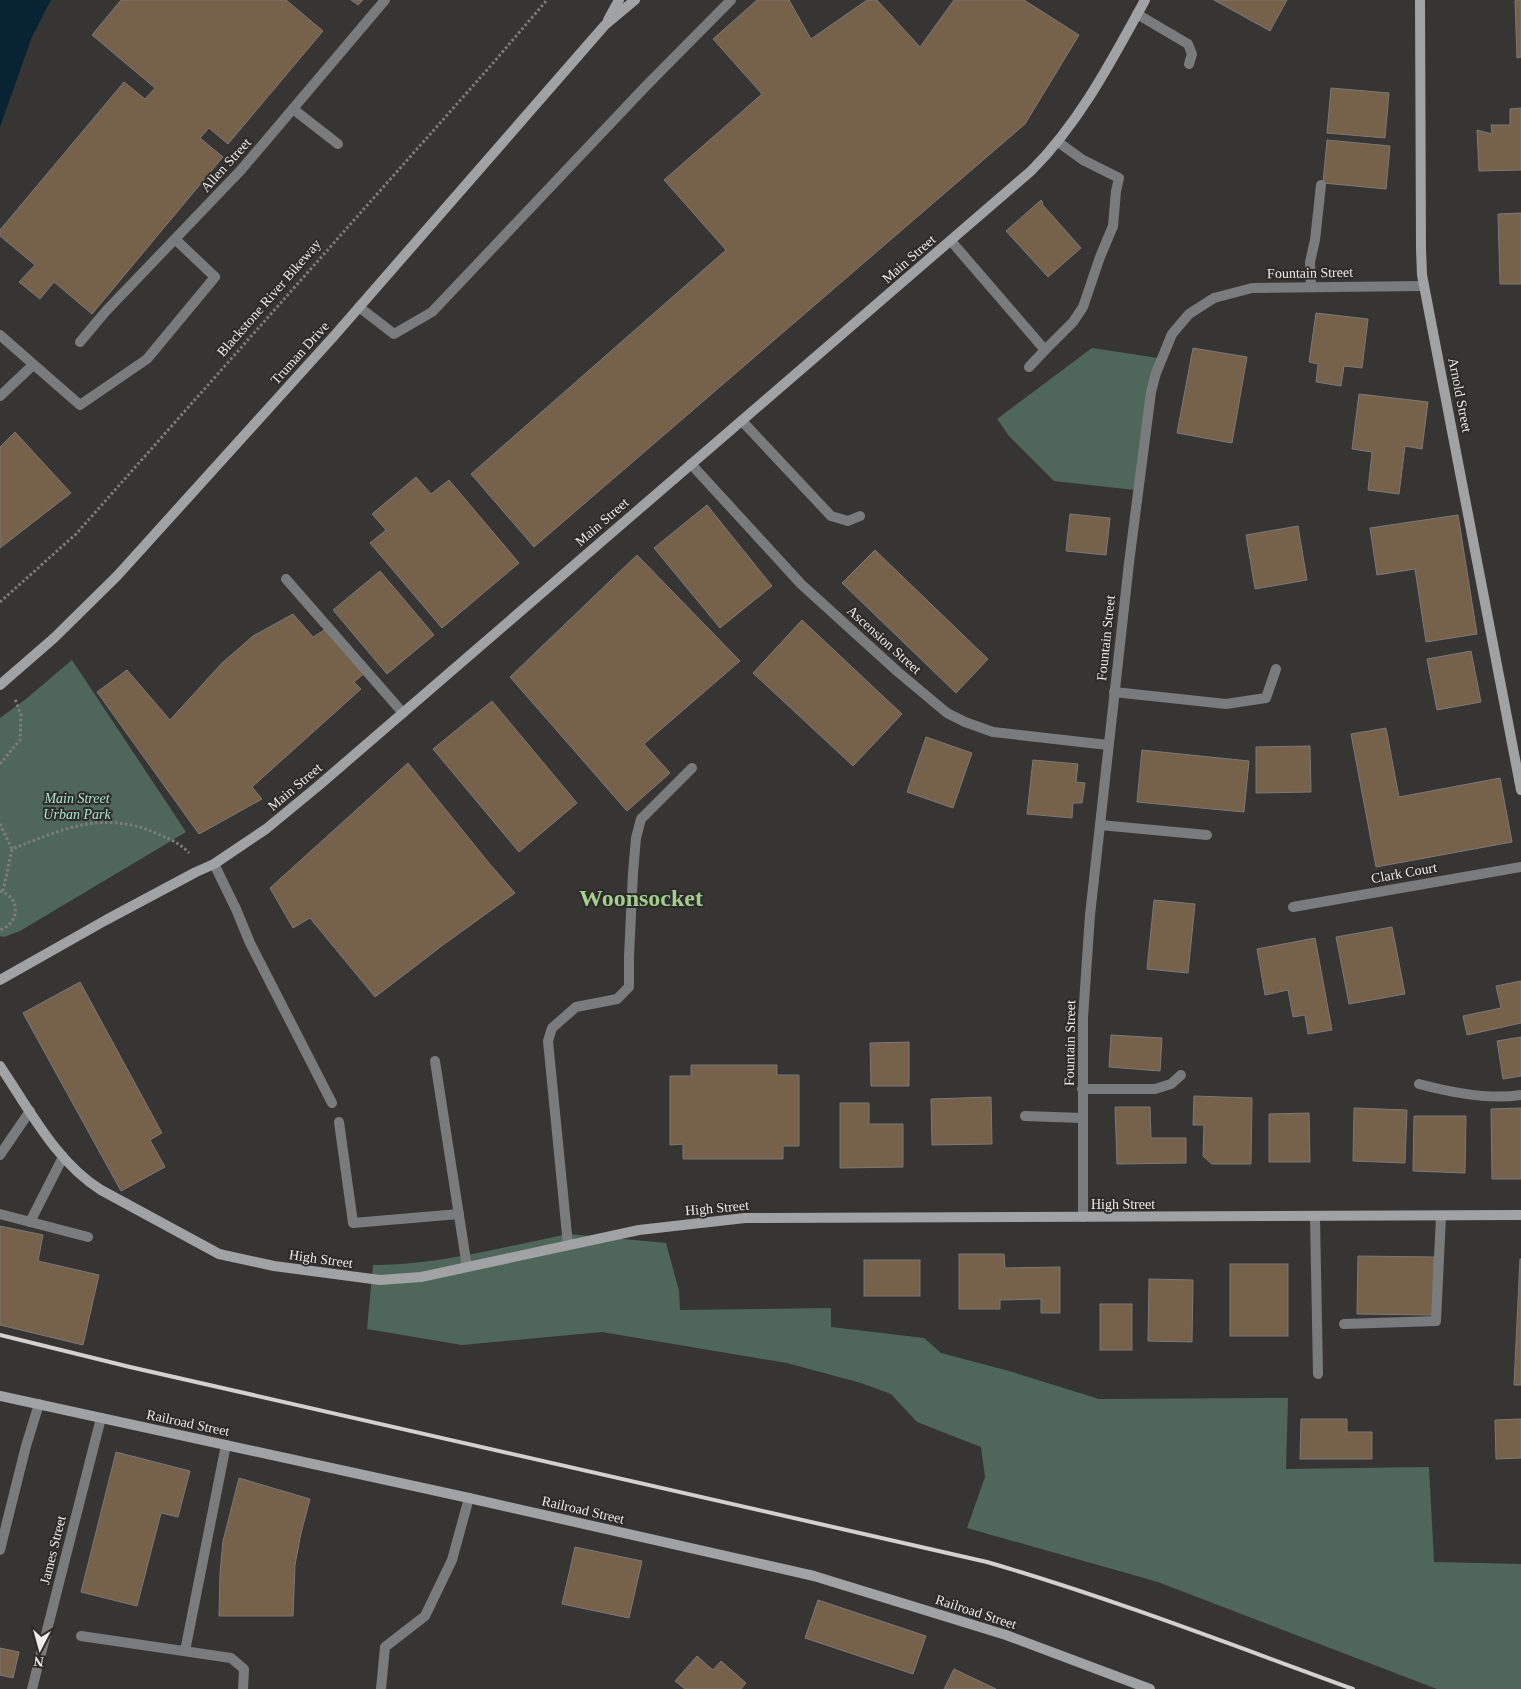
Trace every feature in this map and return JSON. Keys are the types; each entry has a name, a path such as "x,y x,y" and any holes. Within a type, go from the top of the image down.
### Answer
{"main road":[{"name":"Truman Drive","path":"605,25 619,0"},
{"name":"Truman Drive","path":"1,684 54,638 117,576 359,307 605,25 635,0"},
{"name":"Main Street","path":"0,980 94,927 214,864 292,809 1026,175 1058,142 1078,115 1145,0"},
{"name":"Arnold Street","path":"1420,0 1420,249 1424,286 1441,364 1521,790"},
{"name":"High Street","path":"0,1066 63,1157 84,1178 100,1190 219,1254 281,1267 380,1280 421,1277 639,1230 745,1218 1521,1216"},
{"name":"Railroad Street","path":"0,1396 469,1498 814,1576 1006,1635 1150,1689"}],"street":[{"name":"Allen Street","path":"80,342 106,311 241,170 385,0"},
{"path":"359,307 394,334 432,312 645,87 731,0"},
{"path":"1137,14 1188,44 1192,54 1189,64"},
{"path":"293,109 338,144"},
{"path":"1029,367 1073,322 1083,307 1102,251 1113,226 1119,178 1083,160 1058,142"},
{"path":"1311,286 1310,262 1315,240 1321,185"},
{"path":"0,334 80,405 147,359 215,278 176,240"},
{"path":"951,241 1045,350"},
{"name":"Fountain Street","path":"1083,1218 1083,1018 1090,915 1128,563 1151,392 1156,373 1168,342 1182,320 1214,298 1252,288 1424,286"},
{"path":"0,396 33,365"},
{"path":"742,421 828,514 833,518 844,520 860,516"},
{"name":"Ascension Street","path":"691,464 801,584 898,672 947,713 993,732 1108,745"},
{"path":"286,579 402,713"},
{"path":"1114,692 1226,704 1266,698 1276,668"},
{"path":"568,1245 548,1041 552,1028 576,1007 617,999 630,987 629,956 633,873 636,838 641,819 692,768"},
{"path":"1100,825 1207,835"},
{"path":"214,864 236,908 250,943 332,1103"},
{"name":"Clark Court","path":"1293,907 1521,867"},
{"path":"435,1061 467,1267"},
{"path":"1082,1089 1155,1090 1171,1084 1181,1075"},
{"path":"1419,1084 1474,1094 1509,1097 1521,1095"},
{"path":"0,1155 30,1110"},
{"path":"1025,1116 1082,1118"},
{"path":"339,1122 353,1222 459,1214"},
{"path":"30,1222 63,1157"},
{"path":"0,1214 88,1237"},
{"path":"1315,1216 1318,1374"},
{"path":"1344,1324 1436,1321 1441,1216"},
{"path":"0,1550 26,1446 40,1404"},
{"name":"James Street","path":"32,1689 101,1418"},
{"path":"185,1651 226,1445"},
{"path":"381,1689 385,1647 425,1616 452,1560 469,1498"},
{"path":"81,1636 231,1658 244,1669 243,1689"}],"path":[{"name":"Blackstone River Bikeway","path":"0,602 76,534 488,70 547,0"},
{"path":"0,764 20,740 21,716 17,702 1,684"},
{"path":"12,849 63,830 87,824 111,822 146,829 181,844 203,869"},
{"path":"0,824 12,849 1,891 13,899 16,912 11,923 6,928 0,930"}],"green space":[{"path":"1092,348 1158,358 1135,490 1054,481 1009,436 997,419"},
{"name":"Main Street Urban Park","path":"72,660 186,832 20,931 4,937 0,936 0,718 26,699"},
{"path":"569,1234 666,1243 679,1291 680,1310 831,1308 831,1327 924,1338 941,1353 1009,1371 1099,1399 1288,1398 1286,1469 1429,1467 1434,1562 1521,1564 1521,1689 1437,1689 1158,1582 967,1528 985,1477 981,1447 917,1422 891,1394 861,1383 787,1363 602,1332 462,1345 367,1329 373,1265 446,1259"}],"water":[{"path":"0,0 51,0 32,37 0,127"}],"building":[{"path":"121,0 286,0 323,31 228,144 209,128 200,138 223,157 92,314 54,282 40,299 19,282 35,265 0,236 0,230 124,82 145,99 155,88 92,35"},
{"path":"351,0 363,0 358,5"},
{"path":"757,0 789,0 811,39 867,0 877,0 920,47 954,0 1024,0 1079,35 1025,124 534,547 471,474 726,250 664,180 762,94 713,39"},
{"path":"1214,0 1287,0 1270,31"},
{"path":"1515,0 1521,0 1521,57 1517,58"},
{"path":"1331,88 1389,93 1385,138 1327,133"},
{"path":"1521,108 1521,170 1479,171 1477,130 1492,134 1491,125 1510,125 1510,109"},
{"path":"1327,140 1390,146 1386,189 1323,183"},
{"path":"1041,200 1042,204 1081,248 1048,277 1006,231"},
{"path":"1521,213 1521,284 1500,284 1498,214"},
{"path":"1316,313 1368,319 1362,368 1344,366 1341,386 1316,382 1318,364 1309,362"},
{"path":"1193,348 1247,357 1232,443 1177,433"},
{"path":"1359,394 1428,402 1422,449 1405,446 1399,494 1368,490 1372,452 1352,449"},
{"path":"15,432 71,493 0,548 0,447"},
{"path":"416,477 431,494 449,480 519,563 442,628 370,543 386,530 372,514"},
{"path":"707,505 772,586 720,628 654,548"},
{"path":"1070,514 1110,518 1106,555 1066,551"},
{"path":"1458,515 1477,634 1426,642 1415,569 1377,575 1370,528"},
{"path":"1298,526 1307,580 1255,589 1246,535"},
{"path":"875,550 988,659 956,693 842,583"},
{"path":"637,555 740,661 644,744 670,773 627,811 510,677"},
{"path":"380,571 434,635 387,674 333,610"},
{"path":"293,614 313,637 326,629 365,673 354,682 361,689 252,787 262,799 199,834 97,692 127,670 170,720 222,663 253,636"},
{"path":"802,620 902,714 853,766 753,673"},
{"path":"1471,651 1481,702 1437,710 1427,659"},
{"path":"492,701 577,803 519,852 433,749"},
{"path":"1386,728 1399,797 1500,778 1512,842 1376,867 1351,734"},
{"path":"926,737 972,753 953,808 907,792"},
{"path":"1310,746 1311,792 1256,793 1256,747"},
{"path":"1142,750 1249,761 1244,812 1137,802"},
{"path":"1033,760 1078,764 1076,782 1085,783 1082,803 1073,803 1072,818 1027,814"},
{"path":"408,763 515,893 375,997 310,918 293,928 270,888"},
{"path":"1154,900 1195,904 1188,973 1147,969"},
{"path":"1392,927 1405,994 1349,1004 1336,937"},
{"path":"1315,938 1332,1030 1308,1034 1305,1015 1293,1017 1288,990 1265,995 1257,949"},
{"path":"1521,981 1521,1023 1467,1035 1463,1016 1501,1008 1496,986"},
{"path":"80,982 162,1133 150,1140 165,1167 121,1191 23,1013"},
{"path":"1111,1035 1162,1038 1160,1071 1109,1067"},
{"path":"1521,1037 1521,1076 1503,1079 1497,1041"},
{"path":"909,1042 909,1086 871,1086 870,1043"},
{"path":"691,1065 777,1065 777,1075 799,1075 799,1146 783,1146 783,1159 683,1159 683,1144 670,1145 670,1076 691,1076"},
{"path":"1194,1096 1252,1098 1251,1164 1212,1164 1203,1156 1204,1125 1193,1125"},
{"path":"991,1097 992,1144 932,1145 931,1099"},
{"path":"840,1103 869,1103 869,1124 903,1124 903,1167 840,1168"},
{"path":"1115,1107 1150,1107 1151,1138 1186,1138 1186,1163 1117,1164"},
{"path":"1354,1108 1407,1110 1405,1163 1353,1161"},
{"path":"1521,1108 1521,1179 1492,1179 1491,1109"},
{"path":"1309,1113 1310,1162 1269,1162 1269,1114"},
{"path":"1414,1116 1466,1116 1465,1173 1413,1171"},
{"path":"0,1226 43,1235 38,1261 99,1275 83,1345 0,1325"},
{"path":"959,1254 1004,1254 1005,1268 1060,1267 1060,1313 1041,1313 1041,1299 1000,1300 1000,1309 959,1309"},
{"path":"1358,1256 1434,1257 1432,1315 1357,1314"},
{"path":"1520,1259 1521,1385 1514,1385"},
{"path":"864,1260 920,1260 920,1296 864,1296"},
{"path":"1230,1264 1288,1264 1288,1336 1230,1336"},
{"path":"1149,1279 1193,1280 1192,1342 1148,1341"},
{"path":"1100,1304 1132,1304 1132,1350 1100,1350"},
{"path":"1301,1419 1347,1419 1347,1432 1372,1432 1372,1459 1300,1459"},
{"path":"1521,1419 1521,1458 1496,1459 1495,1420"},
{"path":"116,1452 190,1471 178,1517 161,1513 137,1606 81,1592"},
{"path":"239,1478 310,1499 295,1565 293,1616 219,1616 223,1541"},
{"path":"575,1547 642,1561 629,1618 562,1604"},
{"path":"818,1600 926,1636 913,1674 805,1638"},
{"path":"0,1648 19,1652 13,1678 0,1675"},
{"path":"697,1656 713,1670 721,1661 746,1683 741,1689 685,1689 675,1681"},
{"path":"954,1669 996,1689 944,1689"}],"railway":[{"path":"0,1335 130,1367 987,1562 1125,1606 1353,1689"}],"district":[{"name":"Woonsocket","path":"641,898"}]}
